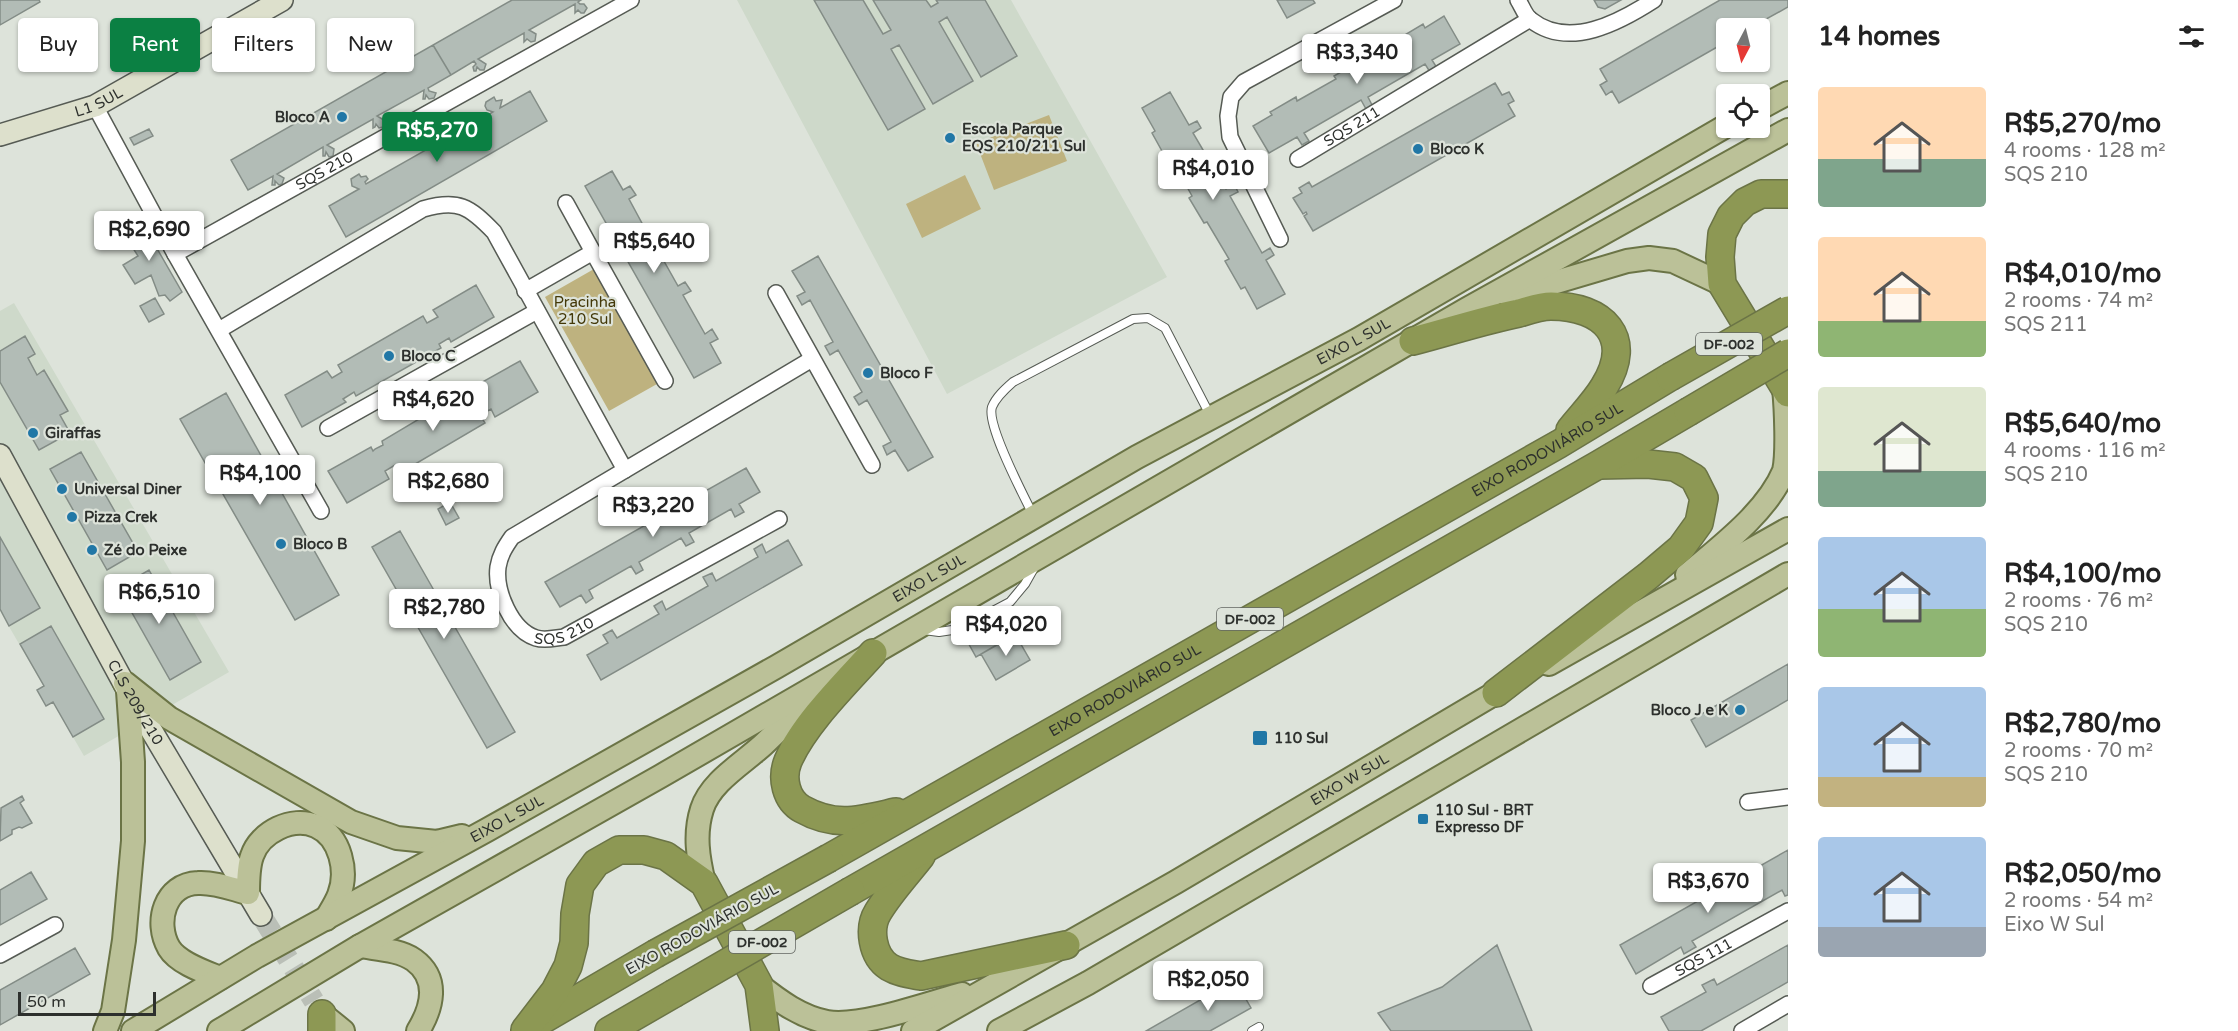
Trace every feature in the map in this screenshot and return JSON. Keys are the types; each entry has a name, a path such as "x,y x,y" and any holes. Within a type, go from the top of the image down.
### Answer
{"highway":[{"path":"1786,391 1722,284 1720,257 1722,234 1731,216 1745,202 1761,194 1788,194"},
{"path":"1413,342 1508,315 1550,306 1587,311 1608,325 1617,346 1615,364 1604,387 1559,444"},
{"name":"EIXO RODOVIÁRIO SUL","path":"524,1030 1559,444 1788,310"},
{"name":"DF-002","path":"609,1031 1598,465 1788,353"},
{"path":"1496,693 1648,576 1681,548 1700,523 1704,498 1694,478 1675,466 1598,465"},
{"path":"873,652 798,742 787,763 785,787 795,805 818,818 852,821 923,806"},
{"path":"928,847 877,914 872,935 877,953 888,966 904,973 921,976 1066,945"},
{"path":"524,1030 555,991 568,966 574,943 575,914 580,885 596,863 619,850 644,850 666,856 704,883 759,985 765,1031"}],"main road":[{"path":"1770,103 1788,93"},
{"name":"EIXO L SUL","path":"222,1030 360,946 823,682 1467,309 1788,130"},
{"name":"EIXO L SUL","path":"133,1031 258,956 766,673 1137,457 1359,339 1716,132"},
{"path":"1467,309 1627,261 1649,258 1672,261 1722,284"},
{"path":"1651,607 1739,530 1767,498 1785,470 1788,429 1786,391"},
{"name":"EIXO W SUL","path":"913,1031 1066,945 1496,693 1788,529"},
{"path":"999,1031 1088,983 1788,574"},
{"path":"704,883 698,856 697,832 702,808 715,786 766,743 823,682"},
{"path":"127,687 169,718 351,822 397,838 437,842 487,830"},
{"path":"105,1031 113,1011 124,940 133,841 133,762 127,687"},
{"path":"220,978 190,965 170,950 162,930 163,908 176,889 197,882 220,885 248,893 252,855 261,838 279,827 295,823 316,826 331,838 340,854 344,873 340,894 326,920"},
{"path":"360,946 392,951 414,960 427,974 432,992 428,1015 418,1031"},
{"path":"759,985 787,1006 808,1016 829,1022 857,1021 894,1013 996,984"},
{"path":"322,1019 343,1031"}],"street":[{"name":"L1 SUL","path":"0,135 95,106 282,0"},
{"name":"SQS 210","path":"175,254 631,0"},
{"path":"1280,239 1230,137 1228,116 1231,97 1244,82 1394,0"},
{"path":"1518,0 1530,19 1550,30 1575,34 1604,27 1654,0"},
{"name":"SQS 211","path":"1298,159 1530,19"},
{"path":"95,106 175,254 321,511"},
{"path":"566,202 665,381"},
{"path":"219,330 423,209 441,204 458,205 476,213 494,232 625,470"},
{"path":"525,291 593,252"},
{"path":"776,293 872,465"},
{"path":"328,428 537,310"},
{"name":"SQS 210","path":"779,519 564,637 536,638 522,630 511,617 500,586 498,569 502,552 512,537 812,359"},
{"name":"CLS 209/210","path":"0,455 127,687 261,915"},
{"path":"1748,802 1788,797"},
{"name":"SQS 111","path":"1651,986 1788,911"},
{"path":"0,955 55,925"},
{"path":"1742,1031 1788,1004"}],"lane":[{"path":"1034,517 993,426 991,409 1000,394 1013,382 1132,319 1148,318 1165,328 1211,417"}],"shaded area":[{"name":"Escola Parque EQS 210/211 Sul","path":"737,0 1011,0 1167,277 947,394"},
{"path":"14,303 229,672 84,756 0,611 0,311"}],"green space":[{"path":"1049,115 1067,161 994,190 976,143"},
{"path":"965,175 981,209 922,238 906,204"},
{"name":"Pracinha 210 Sul","path":"594,269 657,384 609,411 545,297"}],"building":[{"path":"0,0 39,0 40,2 0,25"},
{"path":"512,0 581,0 578,2 587,8 584,13 578,10 575,13 575,4 529,30 536,34 535,41 531,42 527,39 524,42 524,33 478,59 486,64 484,70 477,67 474,71 473,67 476,64 474,61 451,75 433,45"},
{"name":"Escola Parque EQS 210/211 Sul","path":"814,0 863,0 883,34 891,30 873,0 926,0 931,7 938,3 936,0 985,0 1017,56 981,77 947,17 939,22 973,81 933,104 899,45 891,49 925,109 888,130"},
{"path":"1277,0 1313,0 1315,3 1287,18"},
{"path":"1594,0 1621,0 1605,9 1598,7"},
{"path":"1720,0 1788,0 1788,7 1768,18 1716,18 1716,48 1619,103 1612,91 1606,95 1600,85 1607,81 1600,69"},
{"path":"1444,16 1460,44 1432,60 1437,68 1430,72 1425,64 1368,97 1372,105 1366,109 1361,100 1304,133 1309,141 1302,145 1297,137 1269,153 1253,126 1272,115 1270,112 1296,97 1297,101 1336,79 1334,76 1360,61 1362,65 1400,43 1398,39 1423,24 1425,28"},
{"name":"Bloco A","path":"433,45 451,75 428,88 429,91 436,93 434,98 429,99 426,95 423,99 424,90 377,116 384,120 383,127 379,128 376,124 373,128 373,119 327,145 334,149 333,156 329,157 326,152 323,156 323,147 277,174 284,178 282,184 279,185 275,181 275,185 272,185 273,176 248,190 231,160 386,72 414,72 414,56"},
{"name":"Bloco K","path":"1495,83 1502,95 1509,92 1514,101 1508,104 1515,116 1313,231 1304,216 1306,212 1303,214 1293,198 1302,193 1299,188 1309,182 1312,187"},
{"path":"530,91 547,121 346,237 329,206 359,189 352,186 351,179 359,174 361,177 366,176 368,179 366,184 426,150 418,147 419,140 427,136 428,140 433,138 435,140 433,146 493,112 487,110 485,106 486,102 494,97 496,101 502,100 500,108"},
{"path":"1170,92 1189,125 1197,121 1201,128 1193,133 1226,189 1234,184 1238,192 1230,196 1262,253 1270,248 1274,255 1266,260 1285,294 1257,309 1245,287 1241,289 1225,261 1229,259 1207,222 1204,223 1189,198 1192,196 1171,158 1167,160 1152,133 1155,131 1142,108"},
{"path":"149,129 153,136 134,145 130,138"},
{"path":"612,171 623,190 630,186 636,195 629,199 650,238 658,234 663,243 656,247 678,286 685,282 691,291 683,295 705,334 712,329 718,339 710,343 721,363 694,378 585,186"},
{"path":"140,219 182,292 170,301 165,295 159,296 151,275 135,284 123,265 138,256 122,231"},
{"name":"Bloco F","path":"818,256 933,457 908,471 895,450 887,455 883,446 891,442 867,400 859,405 854,397 862,392 838,350 830,355 825,346 833,342 810,300 802,305 797,296 805,292 792,271"},
{"name":"Bloco C","path":"476,285 494,317 451,342 449,338 439,344 441,348 356,396 354,392 343,399 346,402 302,427 285,395 327,371 332,378 342,372 338,365 423,316 427,323 438,317 433,310"},
{"path":"155,298 164,314 149,322 140,306"},
{"path":"25,336 35,354 28,358 37,375 44,370 68,411 60,415 70,433 39,450 0,382 0,351"},
{"path":"520,361 538,392 495,417 491,409 480,415 485,423 400,473 395,465 385,471 389,479 347,503 328,471 371,447 373,451 383,445 382,441 466,391 468,395 479,389 477,385"},
{"name":"Bloco B","path":"226,393 339,595 295,620 180,419"},
{"path":"81,452 138,552 107,570 50,469"},
{"path":"746,468 760,492 739,504 744,512 735,517 731,509 689,533 694,542 686,546 681,538 639,562 643,570 636,574 631,566 589,590 593,598 586,603 581,595 560,607 545,582"},
{"path":"450,502 459,518 446,525 438,509"},
{"path":"400,531 515,732 487,748 372,547"},
{"path":"0,537 40,608 9,626 0,609"},
{"path":"788,540 802,565 601,680 587,655 608,643 603,635 612,630 617,638 659,614 654,606 662,601 666,610 708,586 703,577 712,573 716,581 758,557 754,549 762,544 766,553"},
{"path":"149,570 201,662 170,680 118,588"},
{"path":"1003,602 1020,632 976,657 960,628"},
{"path":"51,626 104,719 73,737 53,702 46,706 37,690 44,686 20,644"},
{"path":"1015,634 1030,660 996,680 981,654"},
{"name":"Bloco J e K","path":"1788,664 1788,700 1706,747 1691,720"},
{"path":"22,796 24,800 20,803 32,823 12,830 12,834 0,841 1,808"},
{"path":"1788,850 1788,895 1785,896 1782,890 1692,941 1696,947 1684,954 1681,947 1636,974 1620,945"},
{"path":"31,872 47,899 0,925 0,890"},
{"path":"1497,945 1532,1031 1391,1031 1378,1013 1442,987"},
{"path":"1788,945 1788,982 1701,1031 1669,1031 1661,1017 1706,992 1702,985 1714,979 1717,985"},
{"path":"75,948 90,974 0,1025 0,990"},
{"path":"1235,980 1251,1008 1210,1031 1146,1031"}],"tunnel":[{"path":"261,915 314,1001"}],"place":[{"name":"Bloco A","path":"342,117"},
{"name":"Escola Parque EQS 210/211 Sul","path":"950,138"},
{"name":"Bloco K","path":"1418,149"},
{"name":"Bloco C","path":"389,356"},
{"name":"Bloco F","path":"868,373"},
{"name":"Giraffas","path":"33,433"},
{"name":"Universal Diner","path":"62,489"},
{"name":"Pizza Crek","path":"72,517"},
{"name":"Bloco B","path":"281,544"},
{"name":"Zé do Peixe","path":"92,550"},
{"name":"Bloco J e K","path":"1740,710"},
{"name":"110 Sul","path":"1260,738"},
{"name":"110 Sul - BRT Expresso DF","path":"1423,819"}]}
